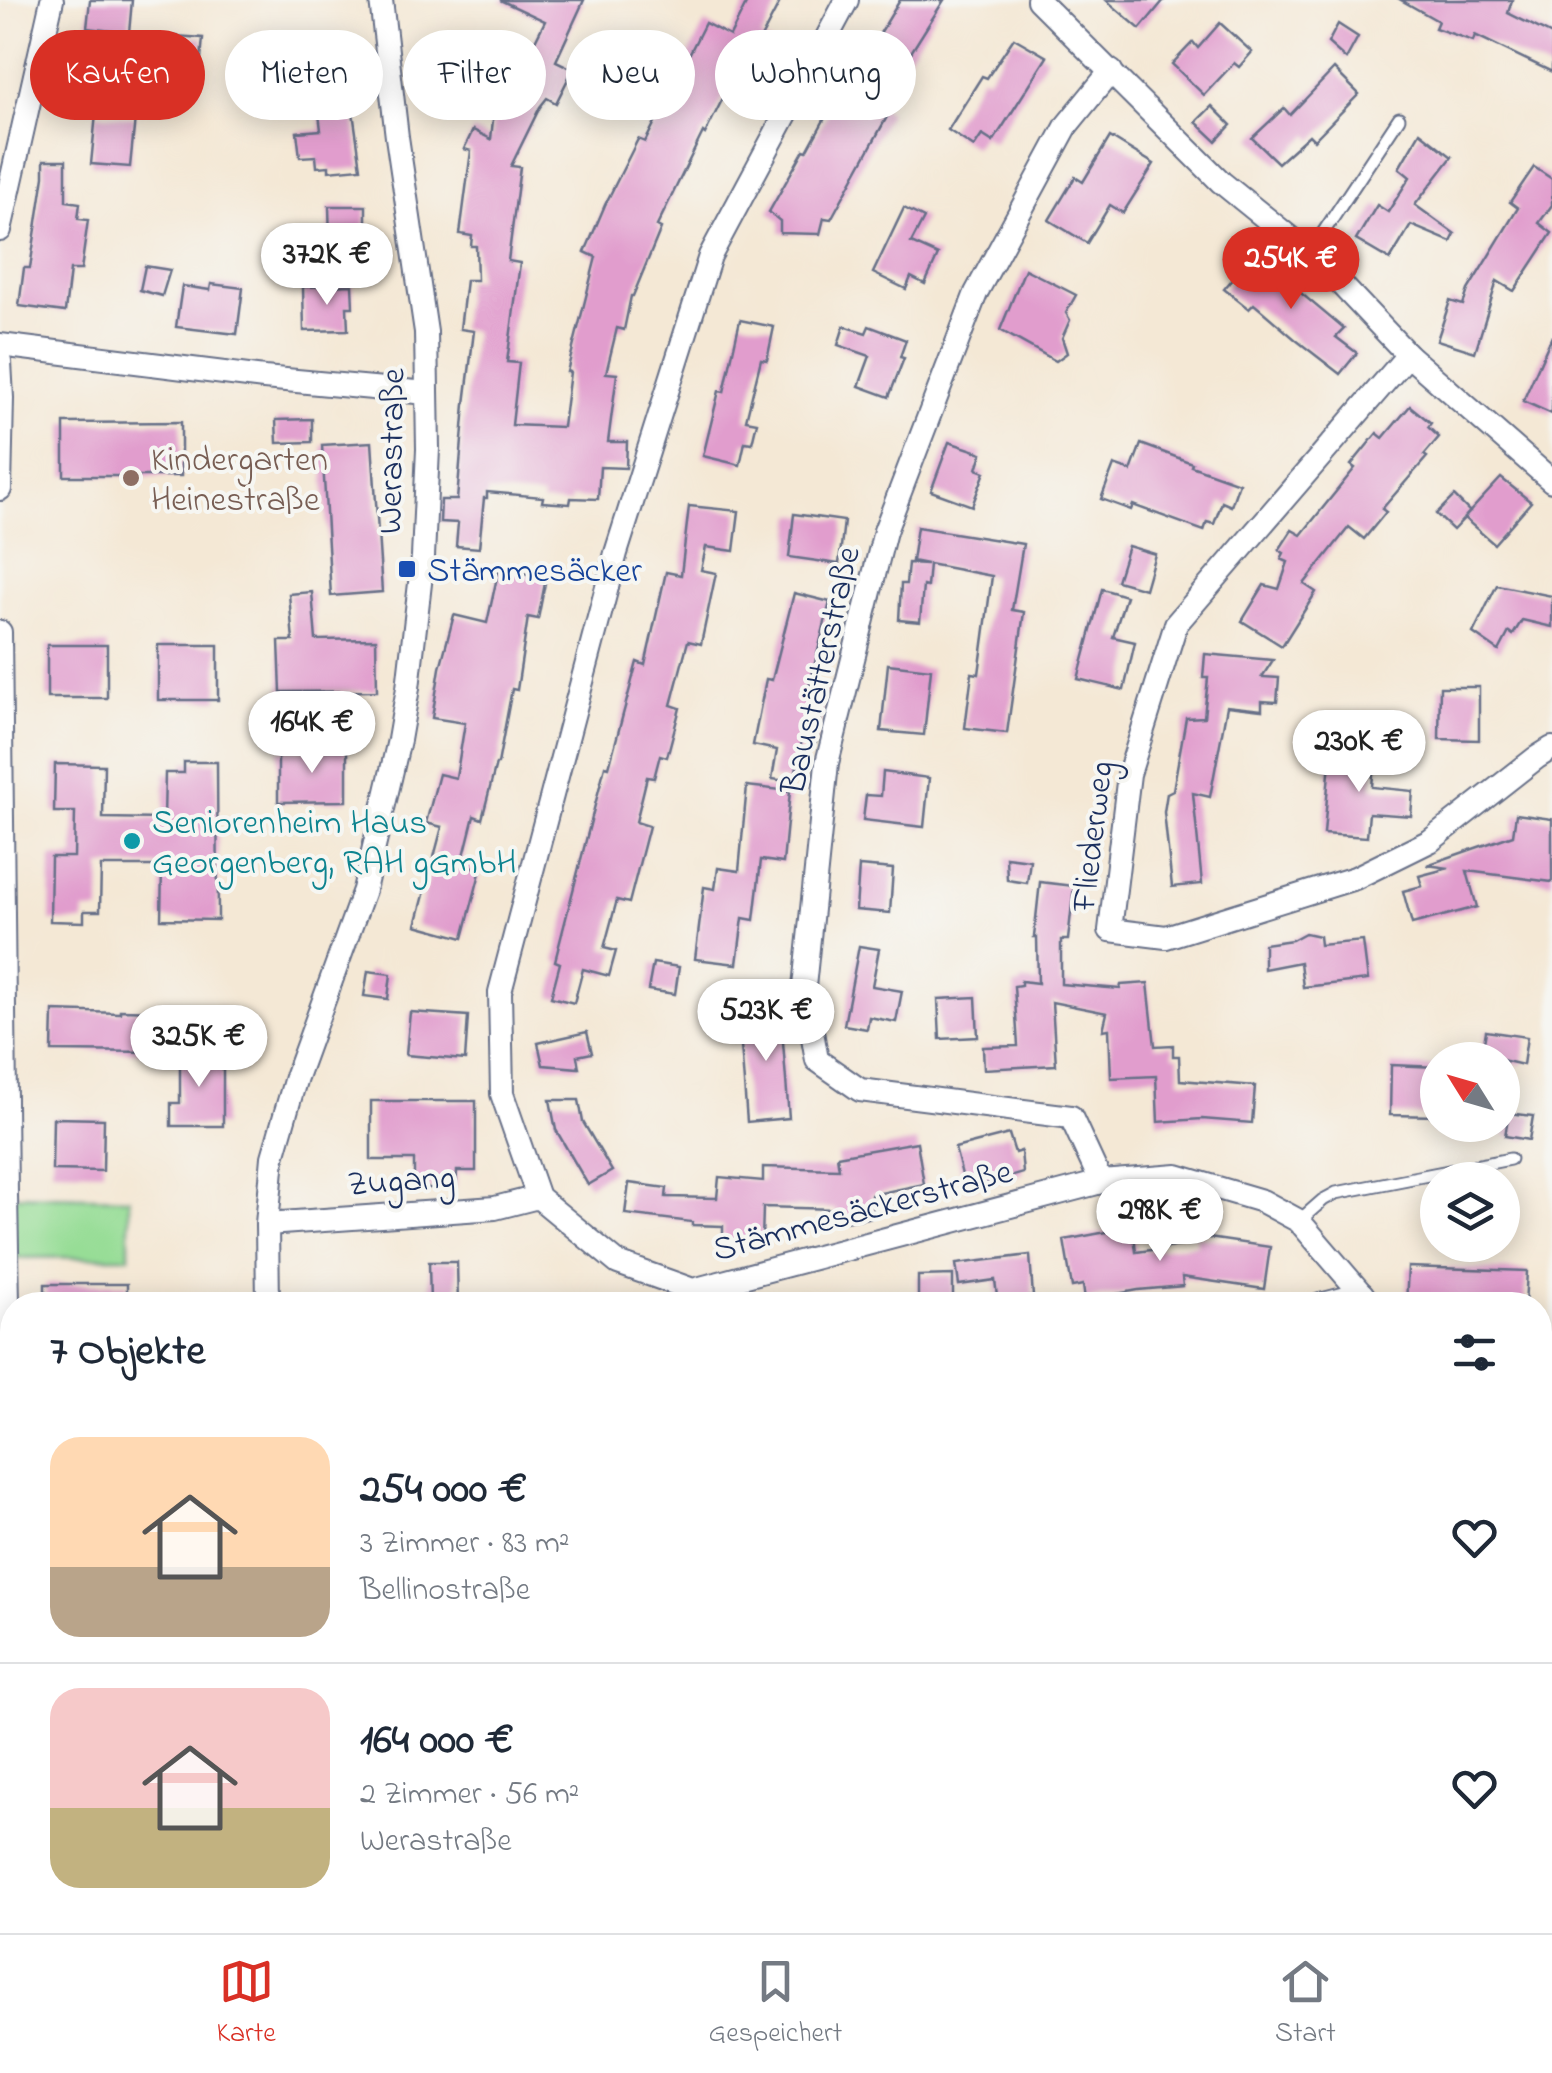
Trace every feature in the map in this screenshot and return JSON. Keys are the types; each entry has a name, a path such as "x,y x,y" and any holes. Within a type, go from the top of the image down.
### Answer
{"street":[{"path":"0,230 52,0"},
{"name":"Werastraße","path":"268,1292 267,1224 274,1157 282,1121 364,890 408,688 423,557 427,500 426,332 381,0"},
{"path":"538,1197 502,1094 500,992 616,553 710,256 847,0"},
{"path":"1038,0 1221,182 1310,254 1408,355 1552,481"},
{"name":"Baustätterstraße","path":"1101,1182 1072,1117 860,1090 818,1060 804,986 827,763 886,531 976,293 1067,125 1111,71"},
{"path":"0,345 264,378 427,393"},
{"name":"Fliederweg","path":"1408,355 1176,624 1129,774 1110,930 1166,937 1355,878 1430,841 1552,748"},
{"path":"0,362 0,489"},
{"path":"0,632 8,1292"},
{"name":"Stämmesäckerstraße","path":"538,1197 618,1263 694,1290 1101,1182 1178,1176 1262,1201 1299,1222 1360,1292"},
{"name":"Zugang","path":"267,1224 495,1208 538,1197"}],"lane":[{"path":"1310,254 1400,118"},
{"path":"1299,1222 1323,1200 1336,1194 1510,1159"}],"green space":[{"path":"0,632 7,1195 129,1198 129,1257 8,1258 9,1292 0,1292"}],"building":[{"path":"90,0 132,0 129,30 87,28"},
{"path":"500,0 584,0 570,30 566,30 556,61 566,66 566,83 556,103 546,99 546,30 540,30 545,21"},
{"path":"748,0 781,0 765,30 733,30"},
{"path":"900,0 944,0 916,45 916,30 882,30"},
{"path":"1106,0 1164,0 1140,29"},
{"path":"1401,0 1512,0 1508,13 1552,35 1552,72 1475,35 1473,41 1435,28 1438,21"},
{"path":"705,23 718,30 715,30 715,114 657,226 661,228 631,296 624,330 617,328 606,373 617,374 608,442 627,442 626,468 600,467 598,499 571,498 570,504 542,502 543,497 487,492 479,548 456,546 458,523 440,522 441,500 457,500 474,331 460,329 466,280 477,280 476,246 471,246 472,236 460,234 471,151 464,149 473,130 491,139 493,120 534,120 511,166 520,167 508,261 520,263 507,362 519,363 512,425 563,427 567,372 596,257 585,252 638,139 645,142 656,120 695,120 695,43"},
{"path":"1220,23 1252,52 1239,67 1234,63 1204,95 1172,64 1193,42 1198,48"},
{"path":"1338,24 1358,37 1346,59 1328,43"},
{"path":"1014,38 1047,57 993,142 982,135 974,147 948,130 982,76 987,78"},
{"path":"1334,69 1359,94 1314,140 1309,135 1278,163 1252,138 1284,108 1290,115"},
{"path":"1212,106 1231,125 1216,141 1196,122"},
{"path":"95,120 135,120 130,167 91,164"},
{"path":"320,120 354,120 361,168 329,171 329,166 317,167 316,156 300,157 297,132 321,130"},
{"path":"824,120 885,120 831,219 824,218 820,234 780,233 780,221 769,212 804,150 807,151"},
{"path":"1420,132 1452,157 1415,205 1455,234 1451,242 1411,225 1390,260 1356,240 1377,205 1388,212 1410,177 1399,168"},
{"path":"1110,137 1154,164 1123,213 1110,205 1087,243 1049,220 1075,177 1083,182"},
{"path":"44,160 66,160 66,201 80,203 78,219 88,220 81,270 70,270 65,312 19,306 24,268 30,268"},
{"path":"1534,167 1552,179 1552,205 1539,223 1552,233 1514,291 1497,281 1475,352 1437,340 1450,301 1463,305 1468,290 1518,208 1510,202"},
{"path":"329,206 366,206 366,239 330,240"},
{"path":"904,208 924,218 911,243 938,255 925,284 911,277 906,289 873,273"},
{"path":"1254,254 1344,329 1336,337 1357,353 1340,374 1254,304 1249,309 1224,289"},
{"path":"145,266 170,270 162,296 140,290"},
{"path":"1025,269 1076,295 1066,313 1070,320 1062,338 1067,353 1056,361 1000,330"},
{"path":"211,284 243,288 237,334 176,327 182,286 210,290"},
{"path":"352,285 353,307 347,307 348,330 304,331 303,287"},
{"path":"740,320 774,327 767,360 761,359 746,420 757,422 752,443 745,442 740,465 703,456 719,391 724,392"},
{"path":"844,326 866,333 869,326 906,340 900,357 904,358 889,397 859,386 870,356 838,345"},
{"path":"1552,336 1552,414 1523,401"},
{"path":"1410,406 1431,423 1428,427 1439,437 1424,455 1427,457 1382,509 1386,512 1364,539 1349,527 1304,584 1316,592 1282,646 1242,621 1264,585 1279,589 1288,562 1281,559 1284,553 1279,550 1292,530 1301,535 1355,468 1351,465 1377,433 1383,438"},
{"path":"312,419 312,442 277,443 276,420"},
{"path":"181,422 181,476 64,476 64,423"},
{"path":"372,442 382,592 331,596 322,445"},
{"path":"949,442 982,453 977,469 985,472 972,506 931,491"},
{"path":"1141,444 1239,483 1231,506 1222,502 1214,524 1207,522 1204,531 1133,505 1131,510 1101,499 1114,465 1131,471"},
{"path":"1501,478 1531,502 1494,544 1464,518"},
{"path":"1454,496 1470,512 1453,530 1436,514"},
{"path":"689,506 739,511 734,551 706,547 701,570 716,573 701,644 688,641 671,705 680,708 667,757 660,755 654,778 647,777 636,822 649,826 629,903 617,900 604,948 616,951 609,976 583,969 574,1003 551,997 560,963 555,961 605,766 609,767 637,662 645,665 666,572 681,575"},
{"path":"794,514 844,521 839,564 789,557"},
{"path":"917,527 1023,544 1012,610 1024,612 1007,733 965,728 972,673 979,674 992,576 929,564 920,622 899,620 901,584 906,584 908,563 927,564 912,561"},
{"path":"1128,546 1155,554 1145,589 1117,581"},
{"path":"499,568 546,578 538,619 528,617 517,690 512,689 498,764 482,819 474,816 462,864 481,869 463,938 416,925 442,827 426,823 439,774 456,778 465,723 432,718 454,615 487,623"},
{"path":"1497,585 1552,596 1552,627 1522,620 1513,635 1509,632 1499,651 1473,633"},
{"path":"1102,589 1126,596 1113,637 1135,642 1124,690 1078,679"},
{"path":"312,592 316,640 376,639 377,691 281,692 279,641 293,641 289,594"},
{"path":"794,593 830,602 809,687 826,690 816,742 802,739 794,782 772,779 777,750 753,745 766,679 772,680"},
{"path":"47,645 107,645 107,698 47,698"},
{"path":"158,645 218,645 218,700 158,700"},
{"path":"1205,654 1273,660 1262,677 1279,678 1277,702 1262,701 1262,710 1227,706 1210,797 1193,793 1202,884 1172,887 1164,812 1167,793 1173,790 1186,718 1204,717 1208,678 1203,678"},
{"path":"888,664 931,669 924,735 881,731"},
{"path":"1440,687 1479,687 1479,740 1439,739"},
{"path":"1331,748 1375,752 1372,787 1413,791 1411,816 1369,813 1367,837 1324,834"},
{"path":"278,750 347,750 347,801 278,802"},
{"name":"Seniorenheim Haus Georgenberg, RAH gGmbH","path":"184,762 217,762 218,920 161,919 162,866 101,866 100,911 84,911 84,922 50,921 51,857 74,857 75,812 54,812 55,764 104,765 103,818 164,819 165,773 184,773"},
{"path":"883,772 929,778 924,827 863,820 866,795 881,796"},
{"path":"747,786 790,791 783,863 761,860 754,920 743,918 737,964 695,959 704,887 715,889 718,868 739,871"},
{"path":"1516,814 1552,819 1552,882 1467,871 1477,907 1412,924 1403,891 1422,886 1419,876 1449,868 1427,865 1513,835"},
{"path":"1006,857 1030,860 1027,883 1007,880"},
{"path":"859,866 893,869 890,913 856,910"},
{"path":"1040,882 1074,886 1068,940 1061,940 1061,984 1120,989 1121,985 1148,983 1155,1046 1173,1045 1173,1056 1179,1056 1180,1080 1255,1086 1252,1123 1202,1119 1158,1122 1156,1076 1111,1078 1109,1029 1103,1030 1107,1013 1052,1002 1056,1065 984,1069 983,1047 1018,1046 1014,986 1021,985 1021,981 1038,983 1034,937"},
{"path":"1305,933 1319,936 1320,945 1363,941 1368,980 1303,987 1300,962 1264,969 1264,944 1292,940"},
{"path":"859,946 879,949 872,986 902,991 896,1022 869,1017 867,1029 844,1025"},
{"path":"653,963 679,967 675,994 648,990"},
{"path":"368,971 391,974 388,999 364,996"},
{"path":"785,995 787,1029 782,1029 789,1118 747,1122 740,1032 762,1031 759,997"},
{"path":"976,997 978,1037 940,1039 938,999"},
{"path":"53,1011 161,1011 160,1052 52,1051"},
{"path":"410,1012 468,1016 465,1060 406,1055"},
{"path":"1486,1031 1527,1037 1523,1065 1520,1042 1484,1042"},
{"path":"587,1032 592,1053 577,1056 579,1068 543,1065 538,1043"},
{"path":"180,1045 204,1045 204,1057 223,1057 223,1126 171,1126 171,1103 180,1103"},
{"path":"1391,1065 1420,1066 1420,1116 1390,1115"},
{"path":"550,1100 579,1100 583,1122 612,1171 588,1185 556,1130"},
{"path":"371,1101 476,1101 476,1171 457,1171 456,1188 414,1188 414,1160 371,1160"},
{"path":"1520,1114 1533,1116 1529,1140 1520,1138"},
{"path":"53,1118 104,1119 103,1171 52,1170"},
{"path":"1009,1134 1015,1153 1021,1151 1023,1173 966,1190 955,1148"},
{"path":"917,1142 924,1184 871,1195 874,1217 838,1223 836,1209 763,1207 762,1241 723,1240 723,1226 625,1214 629,1183 667,1188 666,1197 717,1198 719,1177 763,1181 763,1167 839,1169 837,1156"},
{"path":"1133,1227 1136,1252 1196,1244 1195,1236 1270,1247 1264,1289 1182,1277 1183,1286 1084,1292 1083,1285 1072,1287 1064,1240"},
{"path":"1030,1255 1033,1292 996,1292 995,1280 959,1285 956,1264"},
{"path":"429,1262 457,1262 458,1292 430,1292"},
{"path":"1408,1267 1527,1271 1526,1292 1407,1292"},
{"path":"953,1275 953,1292 918,1292 918,1276"},
{"path":"45,1284 127,1284 127,1292 45,1292"}],"place":[{"name":"Kindergarten Heinestraße","path":"131,478"},
{"name":"Stämmesäcker","path":"407,569"},
{"name":"Seniorenheim Haus Georgenberg, RAH gGmbH","path":"132,841"}]}
